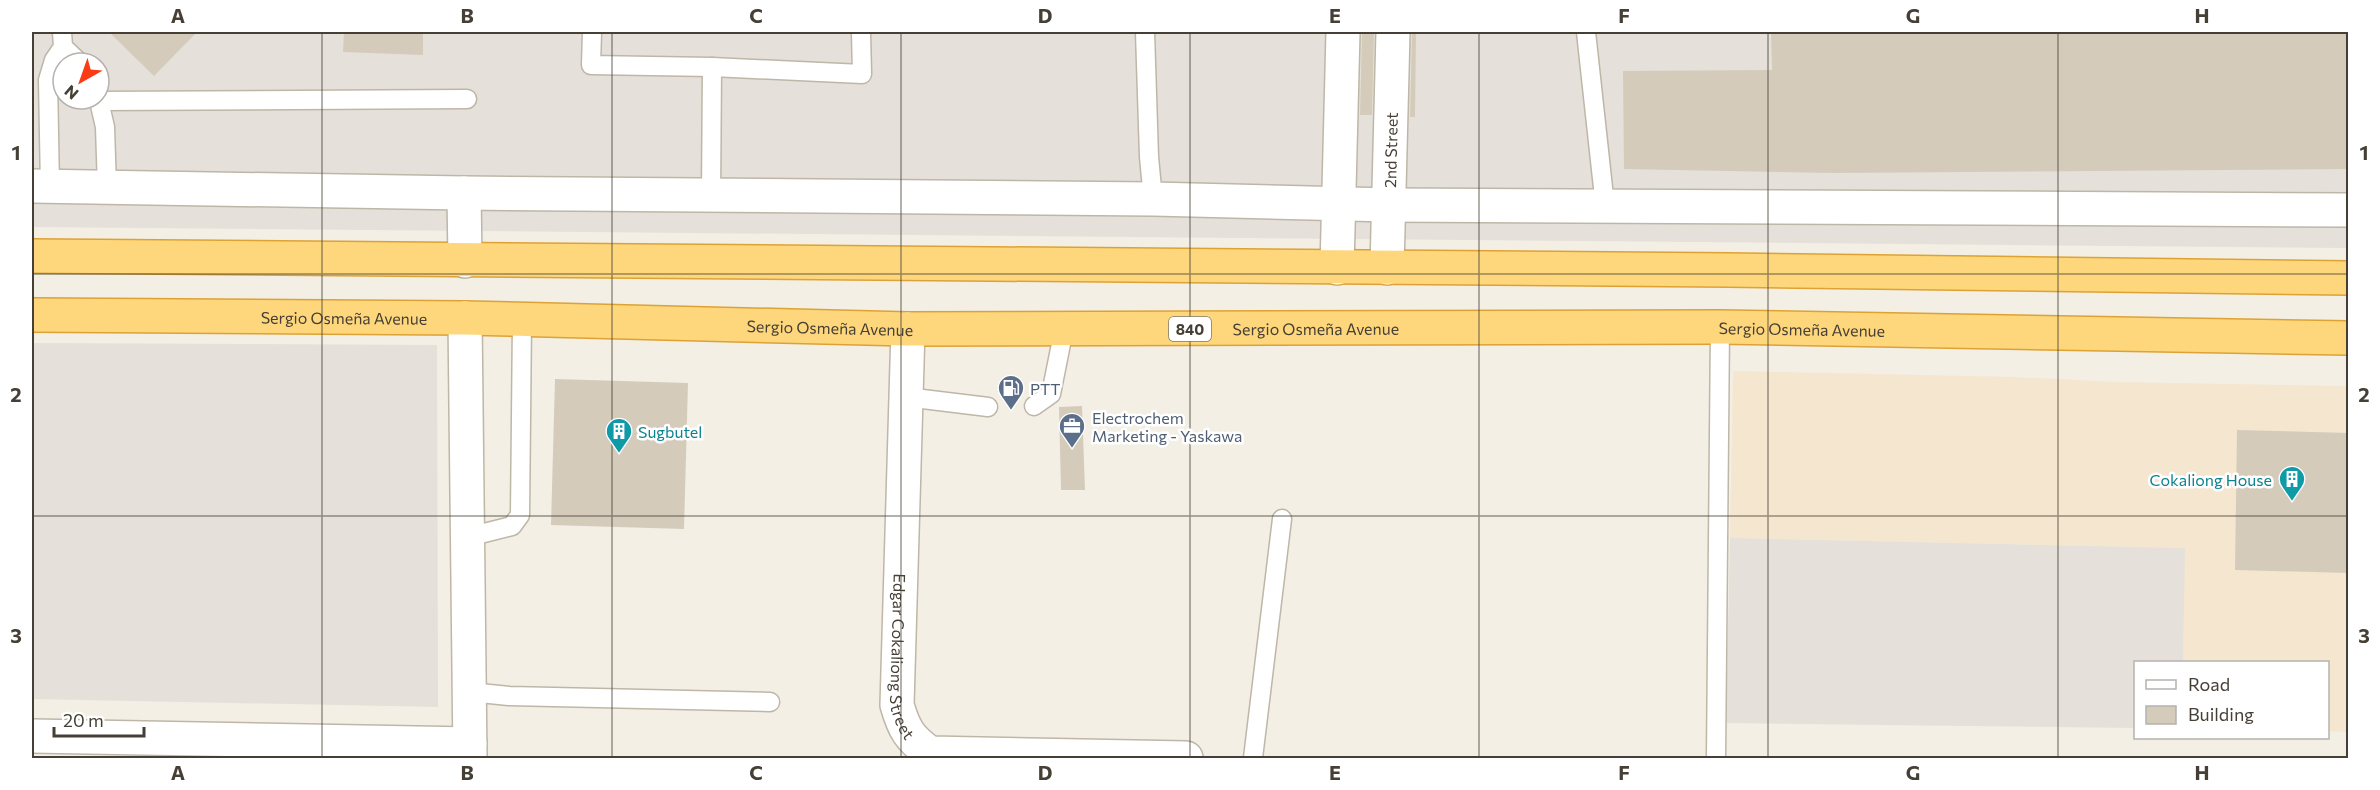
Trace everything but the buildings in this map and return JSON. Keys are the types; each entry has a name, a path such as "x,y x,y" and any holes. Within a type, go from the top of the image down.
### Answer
{"highway":[{"path":"32,256 2349,278"},
{"name":"Sergio Osmeña Avenue","path":"32,315 465,318 908,329 1720,327 2349,338"}],"street":[{"path":"1337,268 1343,32"},
{"name":"2nd Street","path":"1387,268 1393,32"},
{"path":"40,186 711,196 1153,199 1389,205 2349,210"},
{"path":"464,193 465,261"},
{"path":"32,736 470,751 465,318"},
{"name":"Edgar Cokaliong Street","path":"908,329 897,705 905,730 927,756 1186,759"}],"lane":[{"path":"592,32 591,65 711,66 862,74 861,32"},
{"path":"1145,32 1149,157 1153,199"},
{"path":"1586,32 1605,206"},
{"path":"40,186 48,80 62,39"},
{"path":"711,66 711,196"},
{"path":"111,100 467,99"},
{"path":"101,111 105,127 107,188"},
{"path":"468,537 512,526 520,515 522,320"},
{"path":"1716,759 1720,327"},
{"path":"1035,406 1051,394 1064,329"},
{"path":"906,397 988,407"},
{"path":"1252,759 1282,519"},
{"path":"470,692 509,696 770,702"}],"shaded area":[{"path":"32,32 2348,32 2348,248 32,227"},
{"path":"32,343 437,345 438,707 32,699"},
{"path":"1733,371 2348,386 2348,732 2329,731 2329,661 2183,661 2184,548 1730,538"},
{"path":"1730,538 2185,548 2183,661 2134,661 2134,728 1726,723"}],"place":[{"name":"PTT","path":"1011,411"},
{"name":"Electrochem Marketing - Yaskawa","path":"1072,449"},
{"name":"Sugbutel","path":"619,454"},
{"name":"Cokaliong House","path":"2292,502"}]}
